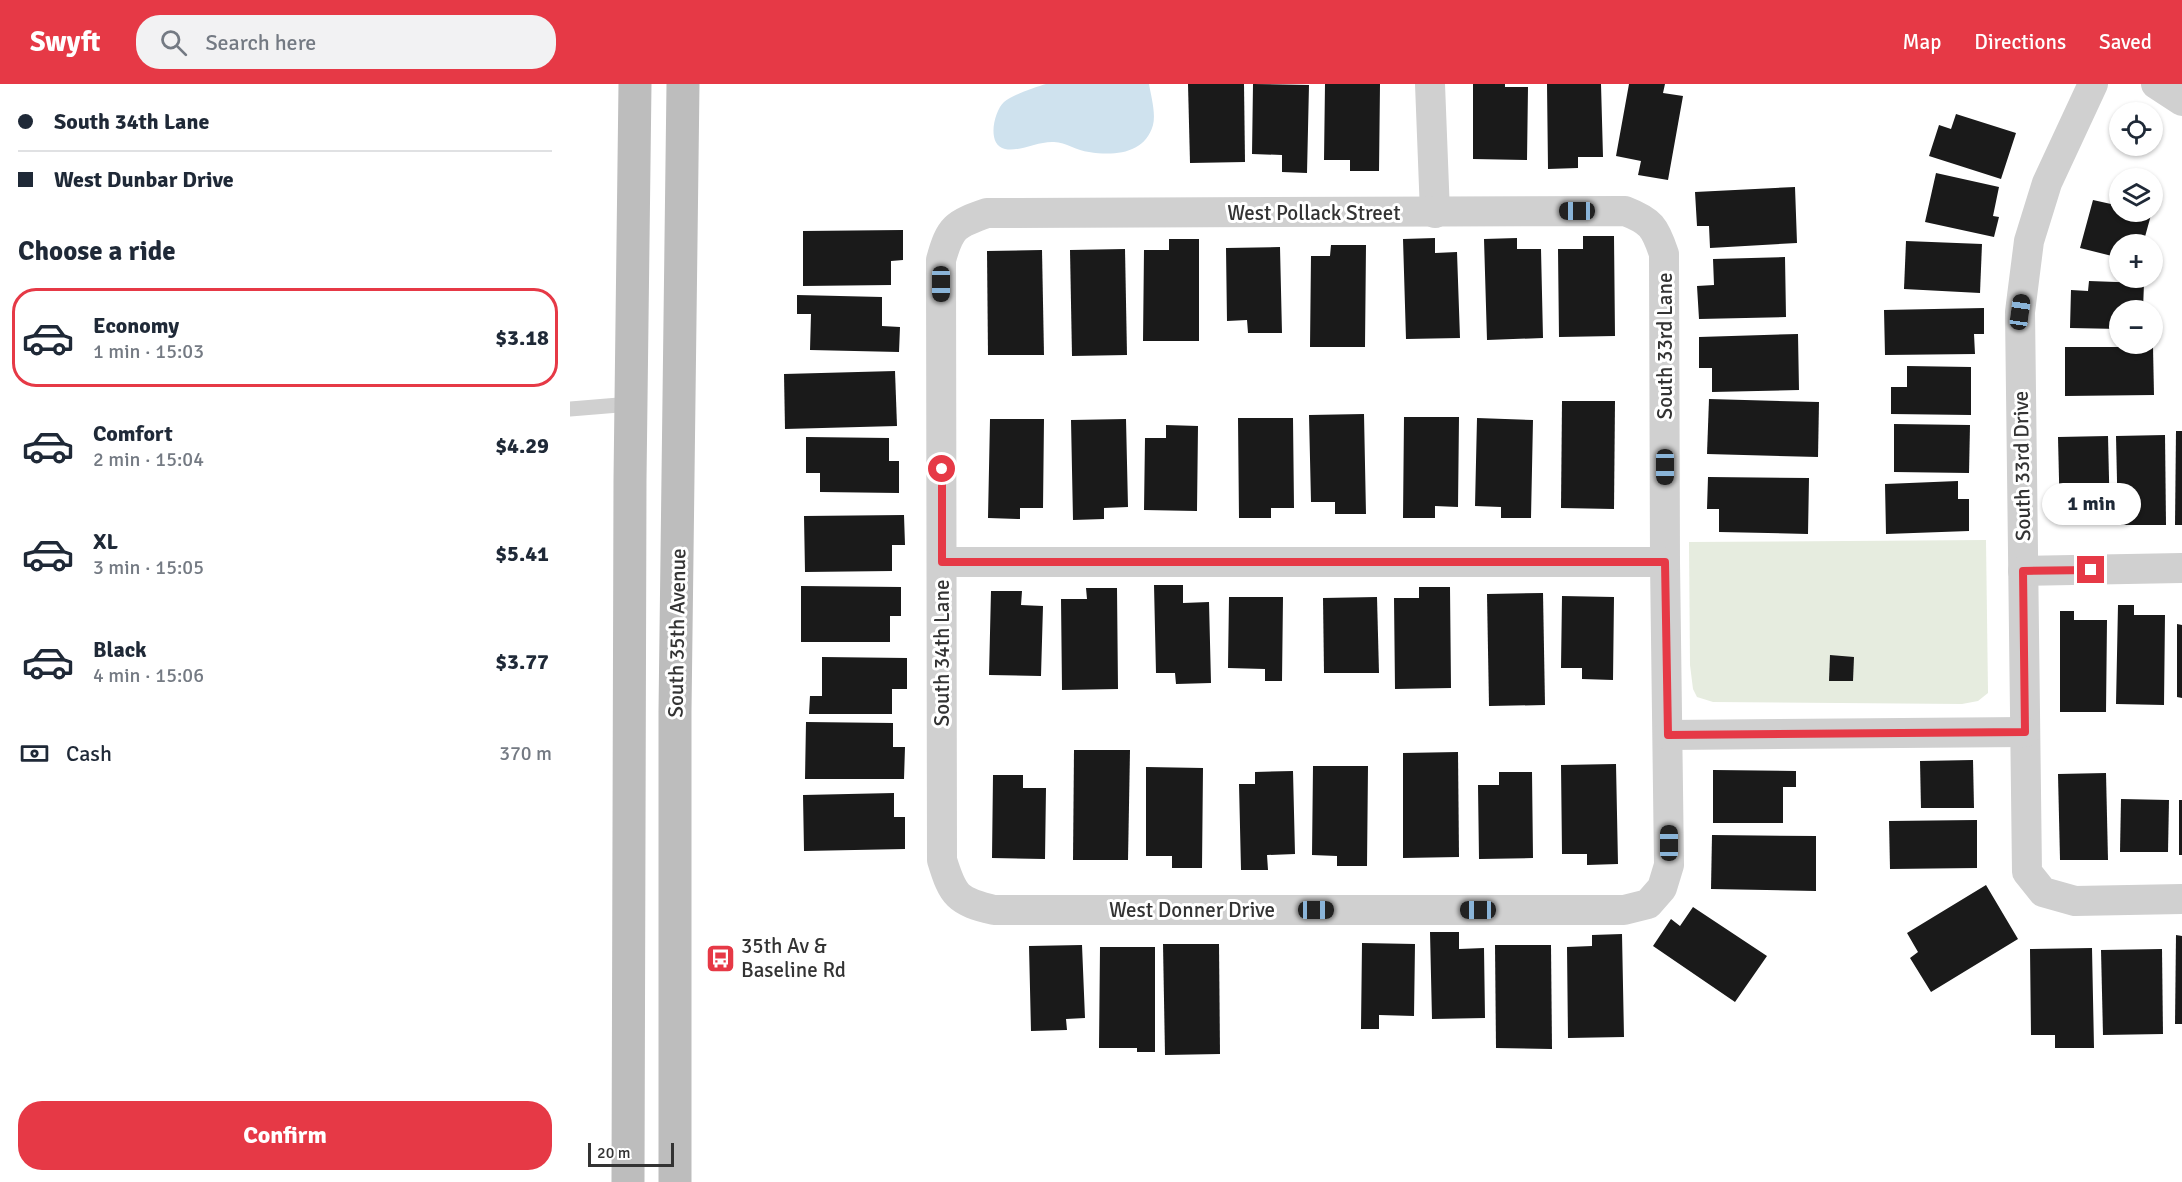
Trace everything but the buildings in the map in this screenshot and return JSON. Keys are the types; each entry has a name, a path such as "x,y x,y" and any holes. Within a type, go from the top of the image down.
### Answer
{"main road":[{"path":"628,1182 630,480 635,84"},
{"name":"South 35th Avenue","path":"675,1182 675,712 683,84"},
{"path":"630,480 679,483"}],"street":[{"path":"1430,84 1435,213"},
{"name":"South 33rd Drive","path":"2093,84 2047,183 2029,242 2020,312 2027,872 2043,892 2075,901 2182,900"},
{"path":"2156,84 2182,101"},
{"name":"West Pollack Street","path":"962,222 987,213 1625,211 1644,219 1658,235"},
{"name":"South 34th Lane","path":"962,222 948,237 941,260 942,860 950,885 967,903"},
{"name":"South 33rd Lane","path":"1658,235 1664,254 1669,865 1662,888"},
{"path":"942,562 1665,562"},
{"path":"2023,571 2182,568"},
{"path":"1668,735 2025,732"},
{"name":"West Donner Drive","path":"967,903 993,910 1624,910 1648,904 1662,888"}],"lane":[{"path":"570,409 631,404"}],"shaded area":[{"path":"1986,540 1988,693 1978,701 1962,704 1713,702 1697,697 1693,689 1690,665 1689,542"}],"water":[{"path":"1046,84 1149,84 1154,115 1149,135 1136,147 1108,154 1085,151 1054,142 1011,150 999,146 995,141 994,127 1000,106 1013,97"}],"place":[{"name":"35th Av & Baseline Rd","path":"720,958"}],"route":[{"path":"942,469 942,562 1665,562 1668,735 2025,732 2023,571 2091,570"}]}
